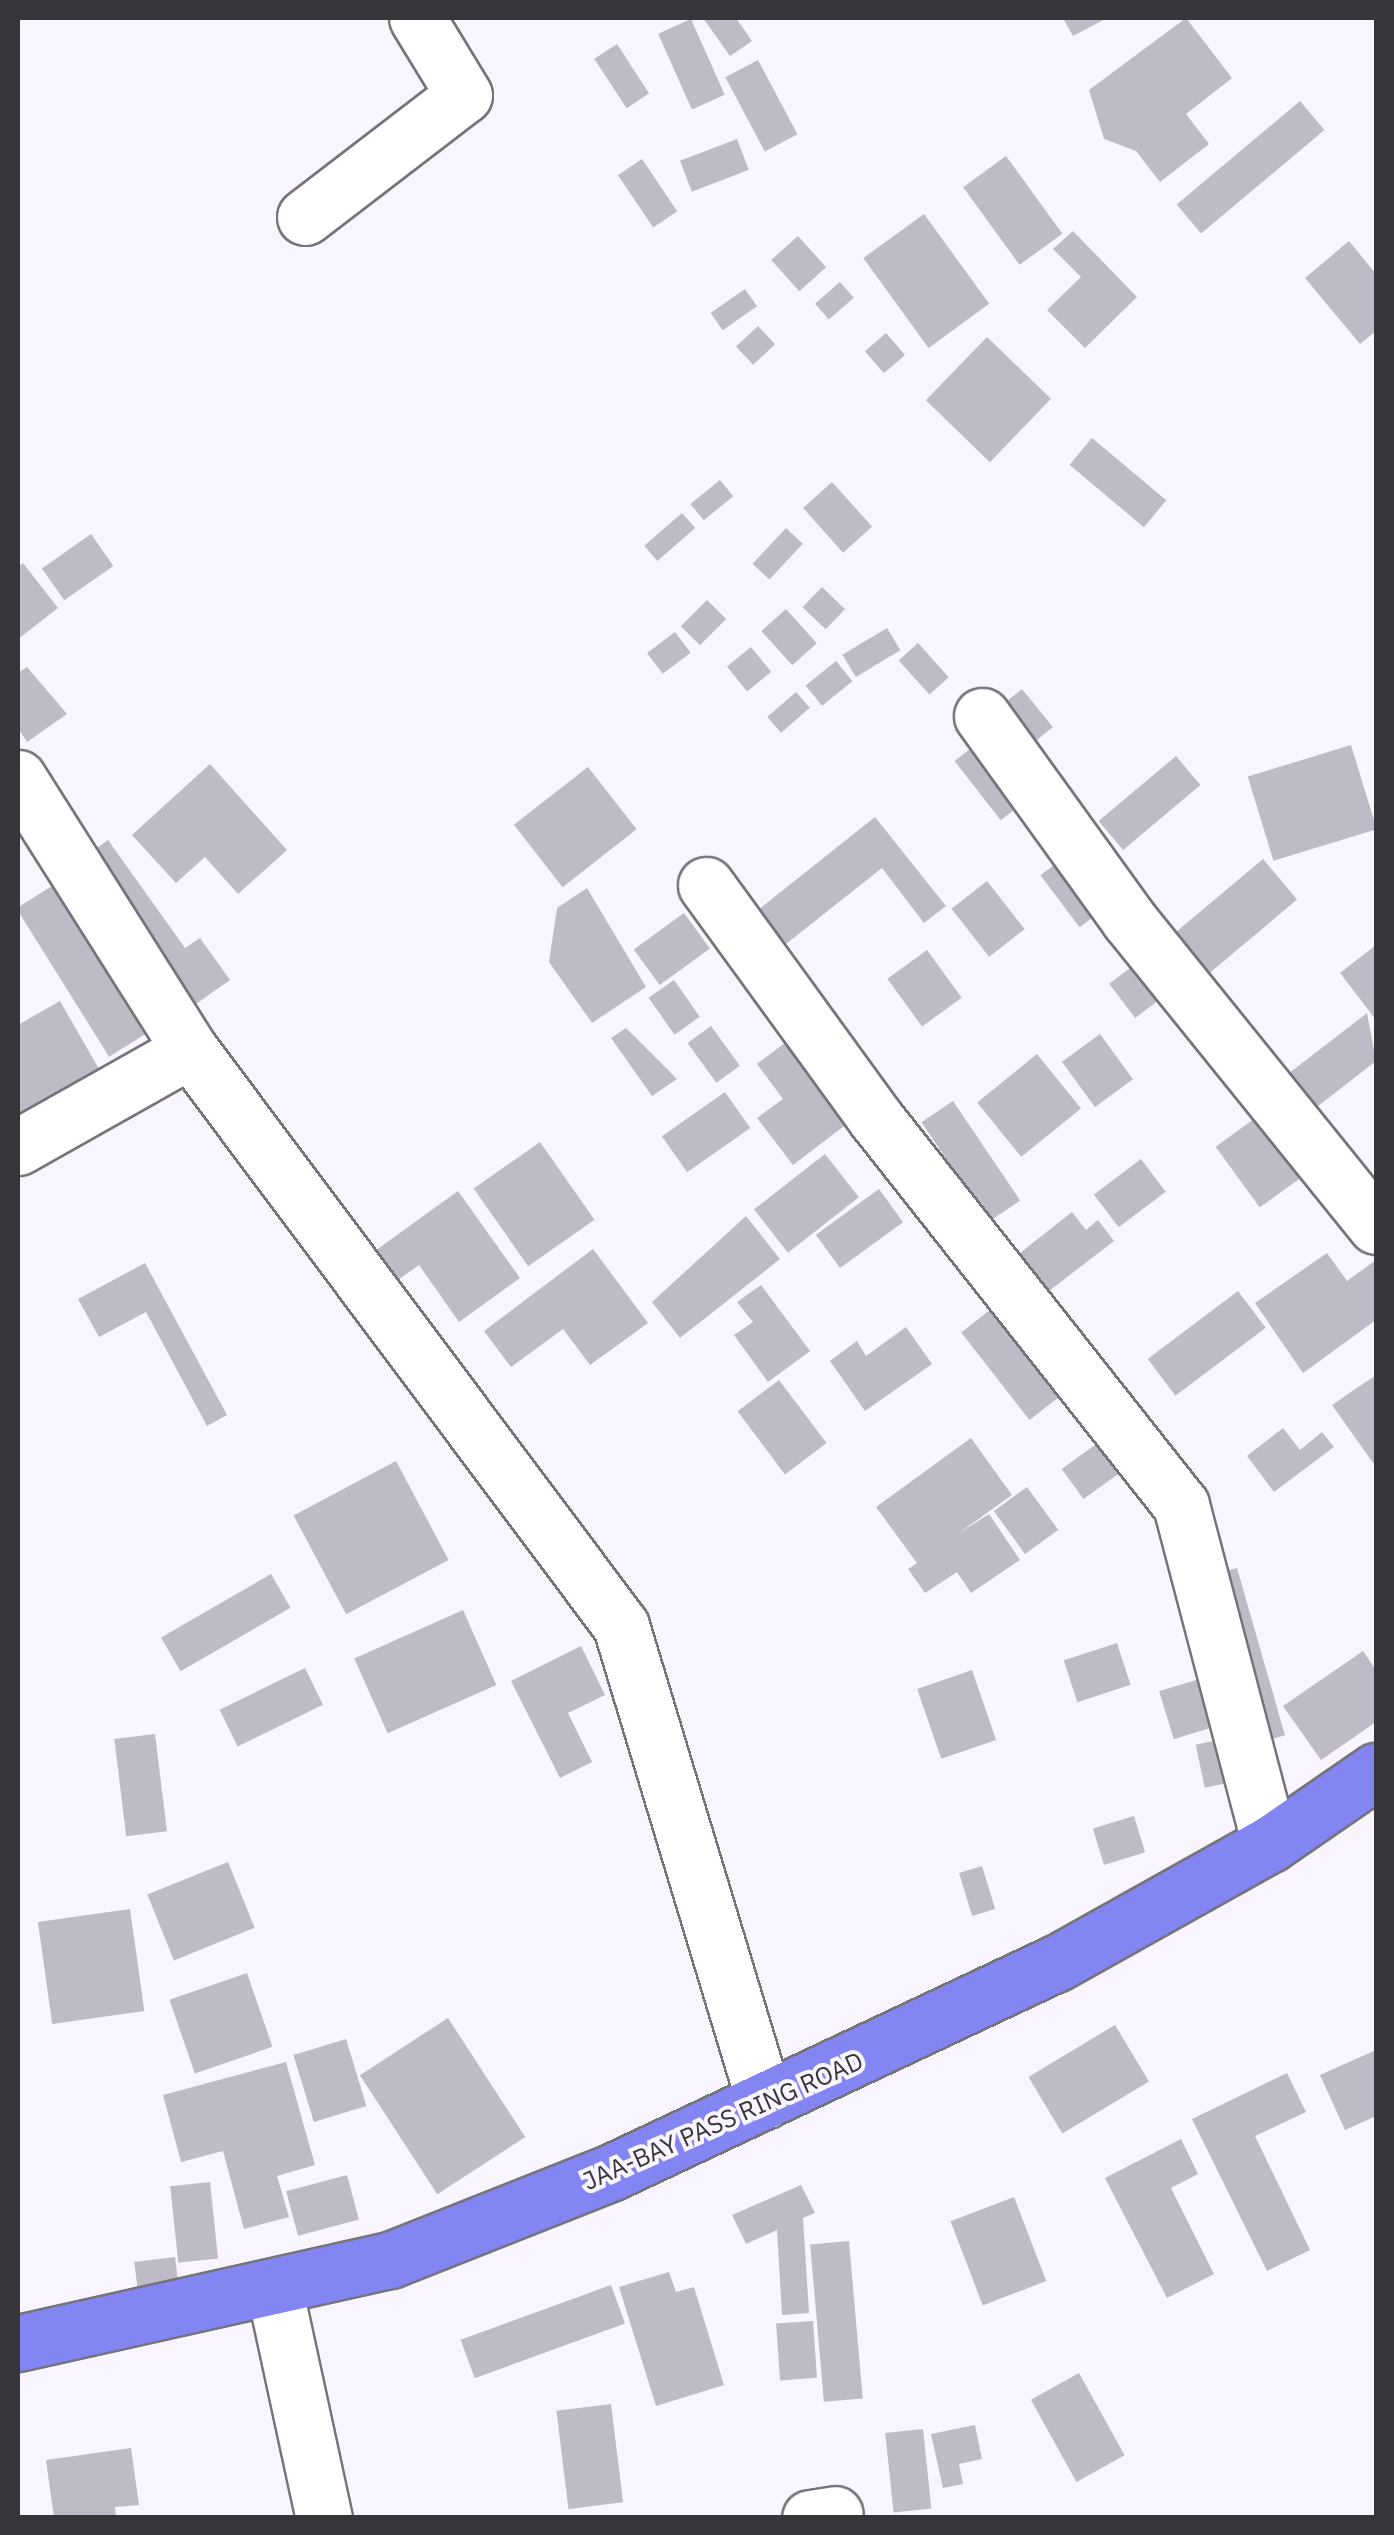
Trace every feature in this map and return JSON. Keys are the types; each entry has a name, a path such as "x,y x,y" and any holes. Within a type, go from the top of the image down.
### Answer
{"highway":[{"name":"JAA-BAY PASS RING ROAD","path":"18,2343 275,2292 390,2260 764,2101 1055,1964 1270,1844 1376,1771"}],"street":[{"path":"305,217 464,95 417,18"},
{"path":"982,716 1129,920 1376,1226"},
{"path":"18,778 190,1050 621,1626 764,2101"},
{"path":"706,885 876,1119 1181,1505 1270,1844"},
{"path":"18,1147 190,1050"},
{"path":"275,2292 324,2518"}],"building":[{"path":"703,18 736,18 752,41 730,56"},
{"path":"1063,18 1107,18 1073,36"},
{"path":"1186,18 1232,78 1186,114 1209,144 1160,182 1136,151 1104,139 1089,90"},
{"path":"691,19 725,95 692,109 658,34"},
{"path":"617,44 649,93 626,108 594,59"},
{"path":"758,60 797,134 765,152 725,77"},
{"path":"1300,101 1324,130 1201,234 1177,204"},
{"path":"737,139 749,170 692,192 680,161"},
{"path":"1006,156 1062,234 1020,265 963,187"},
{"path":"642,159 677,211 653,227 618,175"},
{"path":"924,214 989,304 929,348 863,258"},
{"path":"1073,231 1137,297 1085,348 1047,310 1081,277 1053,249"},
{"path":"798,236 826,267 799,291 771,260"},
{"path":"1349,241 1376,274 1376,331 1360,344 1305,278"},
{"path":"840,282 854,298 829,319 815,304"},
{"path":"745,289 757,306 723,330 711,313"},
{"path":"758,326 775,344 753,365 736,346"},
{"path":"886,333 905,355 884,373 865,351"},
{"path":"987,337 1051,399 990,462 926,400"},
{"path":"1092,438 1166,500 1144,527 1070,465"},
{"path":"720,480 733,496 704,520 690,504"},
{"path":"832,482 872,527 843,553 803,508"},
{"path":"682,513 695,528 657,561 644,546"},
{"path":"786,528 803,544 769,580 753,564"},
{"path":"91,534 113,566 64,600 42,568"},
{"path":"23,563 58,608 18,639 18,567"},
{"path":"822,587 845,609 826,629 803,607"},
{"path":"707,600 726,619 700,645 681,626"},
{"path":"786,609 817,643 792,665 761,631"},
{"path":"887,628 900,650 856,677 842,655"},
{"path":"675,632 691,653 663,674 647,653"},
{"path":"918,643 949,677 929,695 899,660"},
{"path":"751,647 771,672 747,691 727,667"},
{"path":"836,661 852,681 822,706 806,686"},
{"path":"27,667 67,714 27,742 18,728 18,673"},
{"path":"1022,689 1053,727 1018,755 987,717"},
{"path":"796,692 810,708 781,733 767,717"},
{"path":"979,742 1025,801 1001,820 955,761"},
{"path":"1351,745 1376,829 1273,861 1248,777"},
{"path":"1176,756 1200,785 1123,850 1099,821"},
{"path":"210,764 287,850 238,894 205,857 176,883 132,835"},
{"path":"588,767 637,829 563,887 514,825"},
{"path":"875,817 946,906 924,923 882,868 767,959 739,925"},
{"path":"108,840 185,948 200,938 230,980 186,1011 80,860"},
{"path":"1070,853 1109,905 1080,927 1040,875"},
{"path":"1263,859 1297,900 1197,984 1163,943"},
{"path":"987,881 1025,929 989,957 952,909"},
{"path":"52,886 145,1034 109,1057 18,911"},
{"path":"587,888 646,987 592,1023 549,962 557,908"},
{"path":"684,913 710,949 660,985 634,949"},
{"path":"1376,945 1376,1020 1340,973"},
{"path":"927,950 962,998 922,1027 887,979"},
{"path":"1146,956 1172,990 1135,1018 1109,984"},
{"path":"674,980 700,1017 674,1035 649,998"},
{"path":"60,1001 103,1076 18,1126 18,1025"},
{"path":"1367,1013 1376,1061 1295,1124 1239,1052 1259,1037 1288,1074"},
{"path":"711,1026 740,1066 716,1083 688,1043"},
{"path":"626,1028 677,1079 652,1096 611,1038"},
{"path":"1100,1034 1133,1079 1095,1107 1062,1062"},
{"path":"794,1036 856,1117 793,1165 757,1118 783,1099 757,1064"},
{"path":"1037,1054 1081,1108 1021,1157 977,1102"},
{"path":"725,1092 750,1128 687,1172 662,1136"},
{"path":"953,1101 1020,1200 989,1222 921,1122"},
{"path":"1265,1111 1309,1172 1260,1208 1216,1147"},
{"path":"540,1142 594,1220 528,1266 474,1188"},
{"path":"825,1154 859,1197 788,1253 754,1209"},
{"path":"1141,1159 1166,1192 1119,1227 1094,1195"},
{"path":"879,1189 903,1222 840,1268 816,1235"},
{"path":"458,1191 520,1278 459,1322 419,1265 375,1296 354,1266"},
{"path":"1072,1212 1086,1230 1098,1220 1114,1241 1049,1291 1020,1253"},
{"path":"746,1216 780,1259 680,1338 652,1302"},
{"path":"593,1249 648,1323 590,1365 563,1329 511,1367 484,1331"},
{"path":"1327,1253 1347,1281 1376,1260 1376,1320 1303,1373 1255,1303"},
{"path":"145,1263 227,1415 207,1426 146,1312 99,1337 78,1299"},
{"path":"761,1285 810,1351 768,1382 734,1335 753,1322 737,1302"},
{"path":"1238,1291 1266,1328 1175,1396 1148,1359"},
{"path":"999,1303 1067,1390 1030,1420 961,1333"},
{"path":"906,1327 932,1364 865,1411 830,1361 857,1341 866,1356"},
{"path":"1373,1377 1376,1382 1376,1467 1332,1405"},
{"path":"779,1380 827,1443 785,1474 737,1411"},
{"path":"1283,1428 1300,1450 1322,1432 1334,1447 1274,1492 1247,1456"},
{"path":"971,1438 1012,1495 959,1533 989,1514 1020,1560 971,1593 957,1572 925,1593 908,1569 917,1563 876,1507"},
{"path":"1099,1442 1121,1472 1084,1499 1062,1469"},
{"path":"396,1461 449,1560 346,1614 294,1515"},
{"path":"1027,1487 1058,1530 1025,1554 994,1511"},
{"path":"1237,1568 1285,1735 1254,1744 1206,1577"},
{"path":"271,1574 290,1608 181,1671 161,1638"},
{"path":"463,1610 496,1685 388,1733 354,1658"},
{"path":"1117,1643 1131,1685 1077,1702 1064,1660"},
{"path":"581,1646 605,1695 568,1713 592,1762 560,1778 511,1681"},
{"path":"1363,1651 1376,1670 1376,1722 1321,1760 1283,1706"},
{"path":"305,1668 323,1705 238,1746 220,1710"},
{"path":"972,1670 996,1740 941,1759 917,1689"},
{"path":"1206,1677 1221,1725 1174,1739 1159,1691"},
{"path":"155,1734 167,1831 126,1836 114,1739"},
{"path":"1227,1738 1236,1781 1205,1788 1196,1745"},
{"path":"1134,1816 1145,1852 1104,1865 1093,1829"},
{"path":"228,1862 255,1928 174,1960 147,1895"},
{"path":"982,1866 995,1909 972,1916 959,1873"},
{"path":"130,1909 144,2011 52,2024 38,1922"},
{"path":"247,1973 272,2047 195,2073 169,2000"},
{"path":"448,2018 525,2137 437,2194 360,2075"},
{"path":"1115,2025 1149,2082 1062,2134 1028,2077"},
{"path":"346,2039 366,2106 314,2122 293,2055"},
{"path":"1376,2050 1376,2116 1345,2130 1320,2075"},
{"path":"286,2062 315,2165 277,2176 289,2217 244,2229 223,2151 181,2162 163,2095"},
{"path":"1287,2073 1306,2112 1255,2136 1310,2250 1267,2271 1192,2119"},
{"path":"1181,2139 1198,2174 1171,2188 1214,2274 1167,2298 1105,2178"},
{"path":"347,2175 359,2219 298,2236 286,2191"},
{"path":"210,2182 218,2259 178,2263 170,2186"},
{"path":"801,2185 815,2213 803,2218 809,2313 782,2315 777,2230 746,2244 732,2215"},
{"path":"1014,2197 1046,2281 983,2305 951,2221"},
{"path":"849,2241 863,2398 824,2402 810,2244"},
{"path":"175,2257 179,2289 138,2294 134,2262"},
{"path":"669,2272 676,2292 694,2287 724,2385 656,2406 619,2287"},
{"path":"611,2285 625,2324 475,2378 461,2340"},
{"path":"813,2321 817,2378 780,2380 776,2324"},
{"path":"1079,2373 1125,2455 1076,2482 1031,2400"},
{"path":"611,2404 623,2502 568,2509 556,2411"},
{"path":"975,2425 982,2459 959,2464 963,2484 943,2488 931,2434"},
{"path":"923,2429 931,2509 894,2513 885,2433"},
{"path":"131,2448 139,2505 115,2507 116,2518 54,2518 46,2460"}]}
